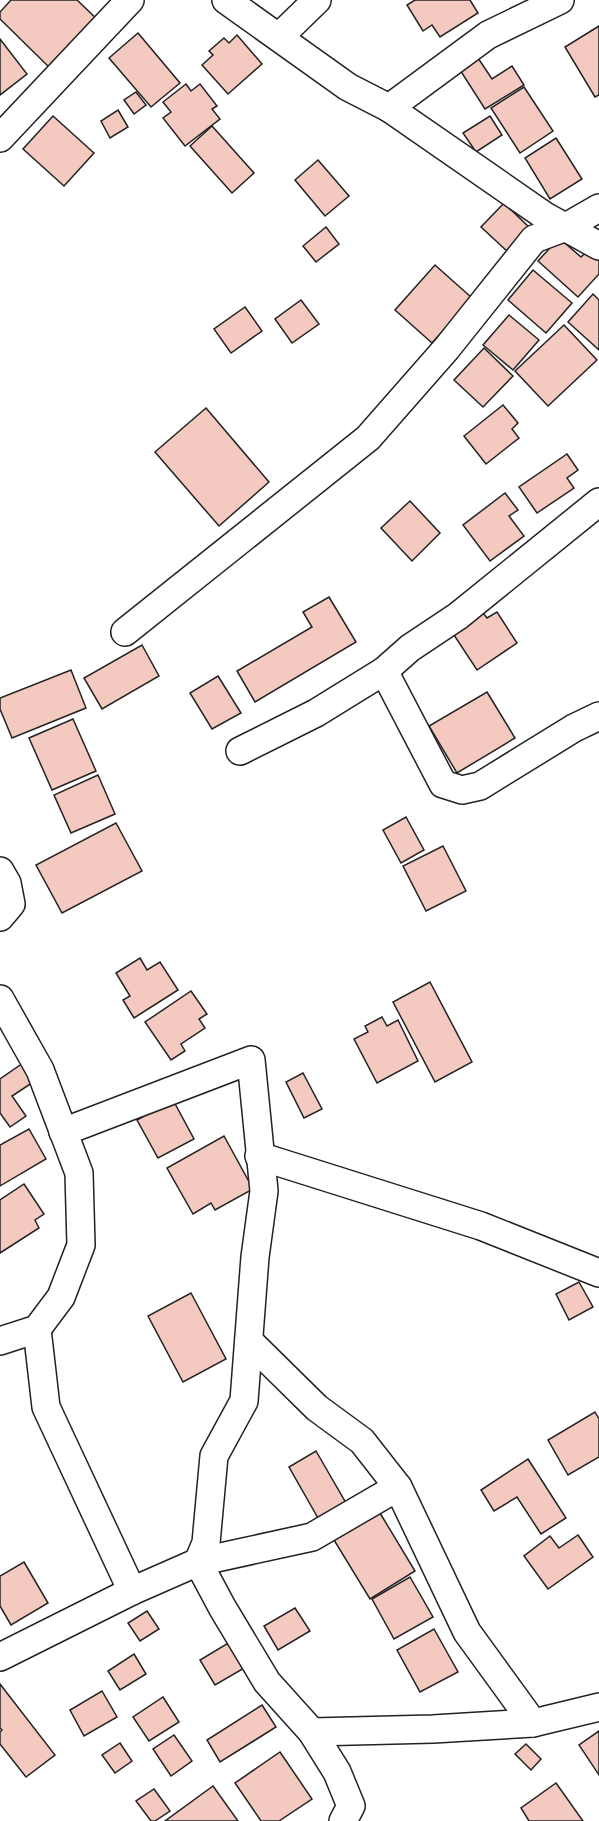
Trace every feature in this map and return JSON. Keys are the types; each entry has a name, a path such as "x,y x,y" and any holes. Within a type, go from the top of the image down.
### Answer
{"street":[{"path":"0,138 130,0"},
{"path":"226,0 348,87 389,108 545,216 599,246"},
{"path":"279,37 317,0"},
{"path":"389,108 488,35 560,0"},
{"path":"125,632 368,438 447,348 534,239 566,227 599,208"},
{"path":"240,751 316,714 384,671 410,648 458,616 599,502"},
{"path":"384,671 443,784 462,790 480,786 574,728 599,716"},
{"path":"0,871 7,883 11,904 0,917"},
{"path":"0,999 40,1070 79,1173 81,1245 61,1297 37,1329 0,1341"},
{"path":"63,1132 251,1060 264,1191 255,1257 244,1401 214,1456 206,1544 198,1562"},
{"path":"260,1156 481,1226 599,1273"},
{"path":"37,1329 46,1407 132,1591"},
{"path":"249,1341 317,1408 362,1441 398,1487 467,1632 533,1723"},
{"path":"0,1657 132,1591 198,1562 312,1537 398,1487"},
{"path":"198,1562 267,1682 312,1732 337,1772 351,1806 343,1821"},
{"path":"312,1732 433,1729 533,1723 599,1707"}],"building":[{"path":"11,0 77,0 100,22 53,71 0,19 0,12"},
{"path":"415,0 470,0 478,13 440,37 432,25 423,31 407,5"},
{"path":"599,26 599,95 595,97 565,47"},
{"path":"138,33 180,83 151,107 109,58"},
{"path":"237,35 262,64 228,94 202,65 213,55 209,51 224,38 229,43"},
{"path":"0,39 27,74 0,95"},
{"path":"478,58 492,79 512,66 524,85 485,109 460,70"},
{"path":"186,84 191,91 200,84 217,106 212,109 220,119 185,146 163,118 171,112 163,102"},
{"path":"524,87 553,131 520,153 491,108"},
{"path":"136,92 146,105 134,114 124,100"},
{"path":"118,110 128,127 110,138 101,121"},
{"path":"53,116 94,153 64,186 23,149"},
{"path":"490,116 502,135 476,152 463,133"},
{"path":"212,126 254,173 232,193 190,146"},
{"path":"556,138 582,179 550,199 525,158"},
{"path":"318,160 349,196 325,216 295,180"},
{"path":"504,203 531,229 509,253 481,227"},
{"path":"326,227 339,244 316,262 303,246"},
{"path":"559,238 581,257 589,249 599,259 599,274 578,297 538,261"},
{"path":"435,265 472,298 432,343 395,310"},
{"path":"533,270 572,303 546,333 508,300"},
{"path":"593,294 599,300 599,350 568,322"},
{"path":"301,300 319,324 292,343 275,319"},
{"path":"245,307 262,331 231,353 214,329"},
{"path":"509,315 539,340 513,370 483,345"},
{"path":"564,325 597,360 548,406 515,371"},
{"path":"484,348 513,376 483,407 454,380"},
{"path":"503,405 518,423 512,429 519,438 486,464 464,436"},
{"path":"206,408 269,482 219,526 155,452"},
{"path":"567,454 578,470 567,478 574,488 537,513 519,487"},
{"path":"505,493 518,510 509,516 524,536 490,561 463,525"},
{"path":"410,501 440,533 412,561 381,528"},
{"path":"329,597 356,642 255,702 237,671 312,627 303,612"},
{"path":"480,609 487,618 497,612 517,643 477,670 450,629"},
{"path":"142,645 159,676 102,709 84,678"},
{"path":"71,670 86,708 12,738 0,709 0,698"},
{"path":"218,676 241,713 212,729 190,693"},
{"path":"487,692 515,738 457,773 429,726"},
{"path":"73,719 96,771 52,790 29,738"},
{"path":"98,775 115,814 71,833 54,795"},
{"path":"406,817 424,850 401,863 383,830"},
{"path":"116,823 142,871 62,913 36,865"},
{"path":"443,846 466,891 426,911 403,866"},
{"path":"140,958 147,970 160,962 178,990 134,1018 123,1000 130,996 116,973"},
{"path":"430,982 472,1062 435,1082 393,1002"},
{"path":"191,991 207,1014 199,1019 205,1028 181,1044 185,1051 171,1060 145,1022"},
{"path":"382,1017 387,1026 398,1020 418,1061 377,1083 354,1039 368,1032 365,1026"},
{"path":"26,1061 38,1079 12,1096 26,1116 10,1127 0,1113 0,1079"},
{"path":"303,1073 322,1109 304,1118 286,1082"},
{"path":"173,1100 194,1139 158,1158 137,1120"},
{"path":"29,1129 46,1159 0,1186 0,1145"},
{"path":"224,1136 253,1189 215,1210 211,1203 193,1214 167,1168"},
{"path":"24,1184 44,1214 35,1220 39,1228 0,1253 0,1200"},
{"path":"579,1282 593,1307 569,1320 556,1294"},
{"path":"191,1293 226,1359 183,1382 148,1316"},
{"path":"595,1412 599,1419 599,1457 568,1475 548,1440"},
{"path":"316,1451 346,1503 318,1518 289,1467"},
{"path":"528,1459 566,1518 541,1534 517,1497 494,1511 481,1490"},
{"path":"380,1513 415,1571 370,1599 334,1540"},
{"path":"578,1535 593,1557 548,1589 524,1556 550,1536 559,1548"},
{"path":"24,1562 48,1603 11,1625 0,1606 0,1576"},
{"path":"410,1577 433,1617 394,1639 372,1599"},
{"path":"295,1608 310,1631 278,1650 264,1626"},
{"path":"147,1611 159,1629 140,1641 128,1623"},
{"path":"434,1629 458,1672 420,1692 397,1650"},
{"path":"230,1642 246,1667 215,1685 200,1660"},
{"path":"134,1654 146,1674 120,1690 108,1671"},
{"path":"0,1684 55,1755 26,1777 0,1744 2,1730 0,1728"},
{"path":"102,1691 117,1717 84,1736 70,1710"},
{"path":"163,1697 179,1722 149,1741 133,1717"},
{"path":"262,1705 276,1727 220,1762 207,1740"},
{"path":"599,1731 599,1775 579,1745"},
{"path":"174,1735 192,1761 171,1776 153,1749"},
{"path":"120,1743 132,1761 115,1773 102,1755"},
{"path":"526,1744 541,1759 531,1770 515,1754"},
{"path":"280,1752 312,1799 279,1821 261,1821 235,1783"},
{"path":"556,1783 583,1821 529,1821 521,1808"},
{"path":"213,1786 238,1821 165,1821"},
{"path":"154,1789 170,1811 155,1821 151,1821 136,1801"}]}
